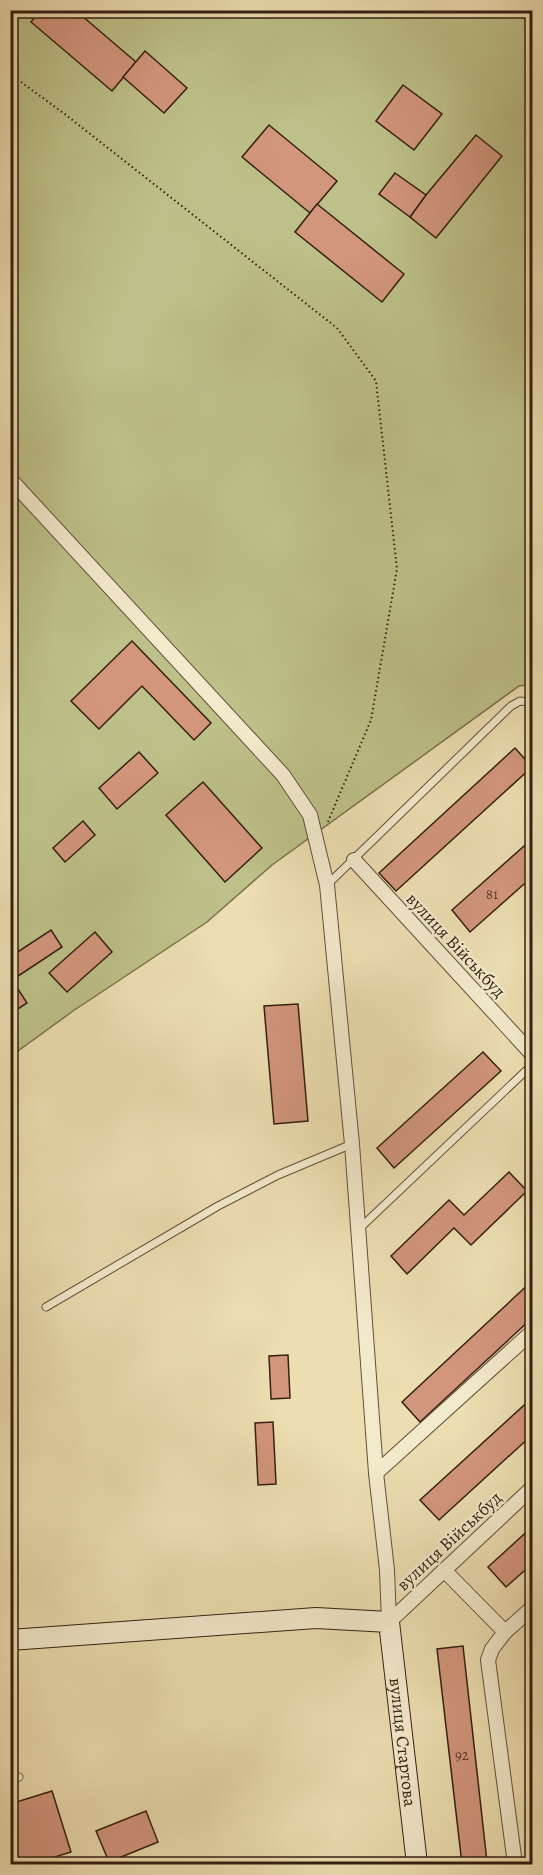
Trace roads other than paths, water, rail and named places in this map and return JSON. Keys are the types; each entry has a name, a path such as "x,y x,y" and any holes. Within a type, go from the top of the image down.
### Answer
{"main road":[{"path":"10,1640 316,1618 389,1622"},
{"name":"вулиця Стартова","path":"389,1622 417,1864"}],"street":[{"path":"10,479 283,776 310,814 327,885 352,1144 376,1473 387,1570 389,1622"},
{"name":"вулиця Військбуд","path":"354,860 532,1054"},
{"path":"376,1473 532,1332"},
{"name":"вулиця Військбуд","path":"389,1622 532,1488"},
{"path":"444,1570 505,1632"},
{"path":"515,1864 488,1660 492,1649 505,1632 532,1608"}],"lane":[{"path":"327,885 511,706 520,701 528,702 532,706"},
{"path":"359,1229 532,1065"},
{"path":"46,1307 218,1206 278,1175 352,1144"},
{"path":"10,1781 19,1777"}]}
